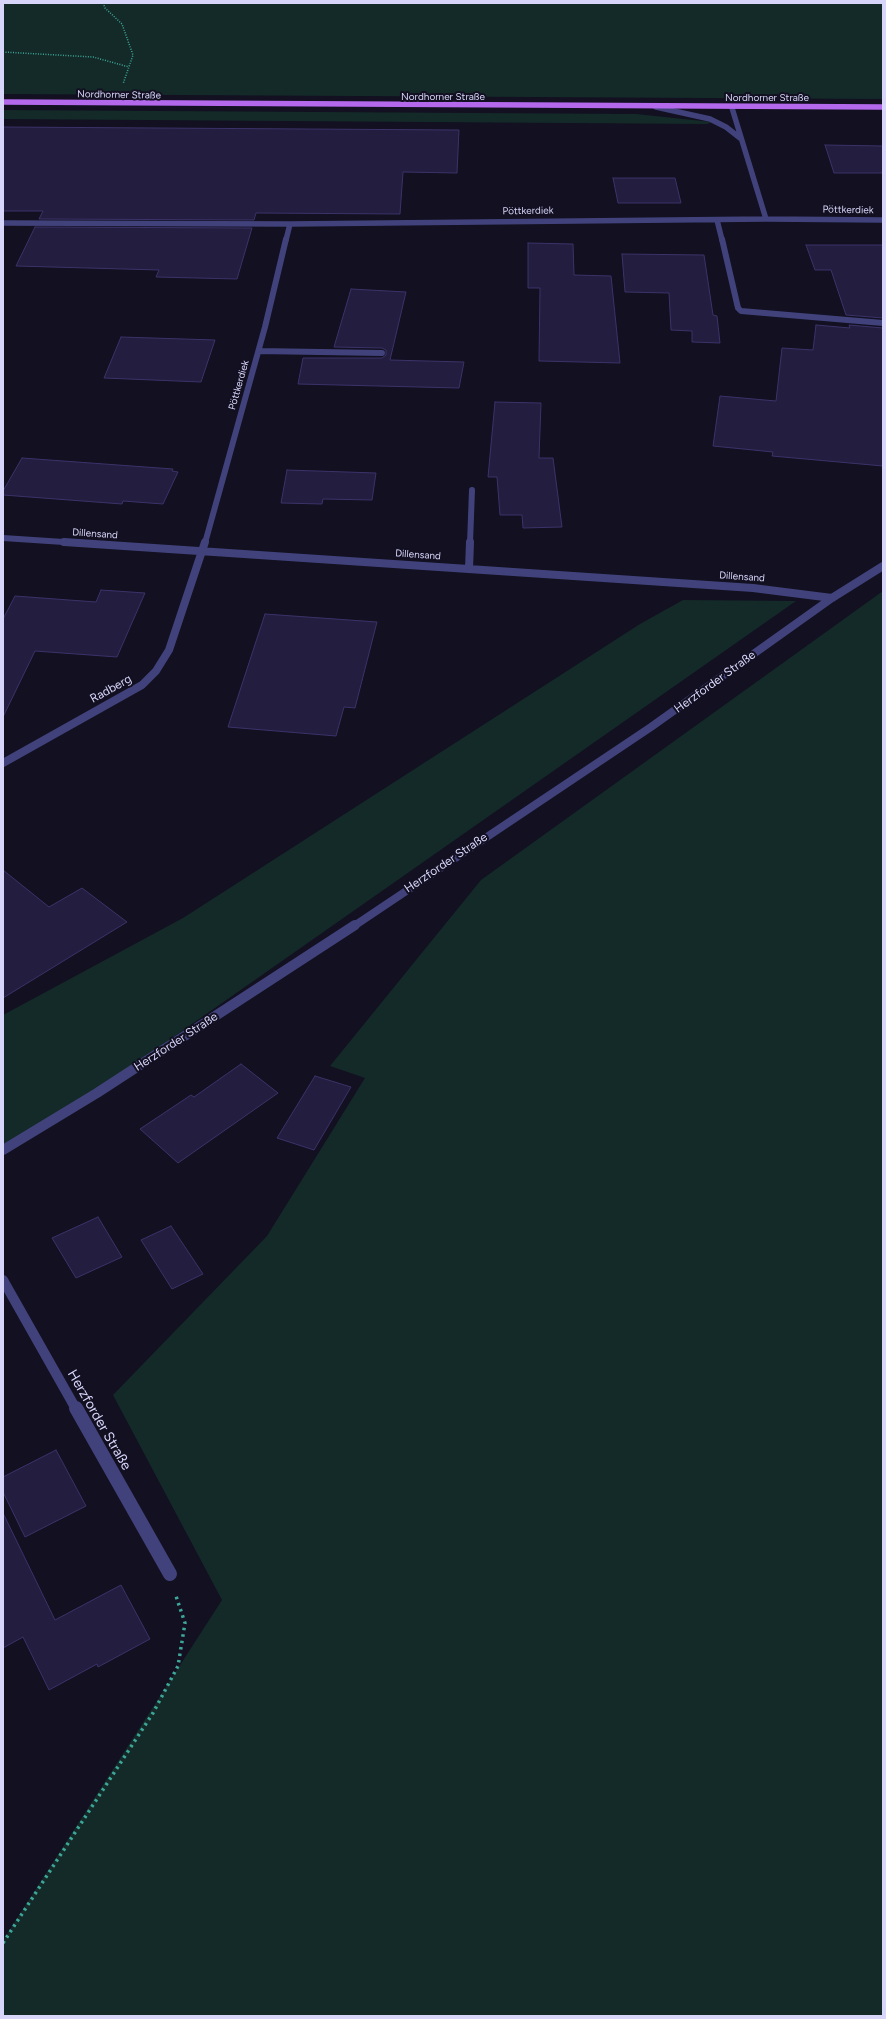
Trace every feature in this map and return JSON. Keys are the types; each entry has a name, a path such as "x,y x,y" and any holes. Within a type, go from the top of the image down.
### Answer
{"main road":[{"name":"Nordhorner Straße","path":"3,102 119,104 656,106 732,108 883,107"}],"street":[{"path":"656,106 710,120 726,126 740,138"},
{"path":"732,108 766,219"},
{"name":"Pöttkerdiek","path":"3,222 290,224 766,219 883,220"},
{"path":"717,220 738,308 742,311 883,323"},
{"name":"Pöttkerdiek","path":"203,551 259,350 290,224"},
{"path":"259,350 382,353"},
{"path":"469,569 472,490"},
{"name":"Dillensand","path":"3,538 753,588 795,592 832,598"},
{"name":"Radberg","path":"3,763 142,685 156,671 169,650 203,551"},
{"name":"Herzforder Straße","path":"3,1150 97,1093 340,936 491,833 651,727 832,598 883,566"},
{"name":"Herzforder Straße","path":"3,1280 170,1574"}],"path":[{"path":"103,3 105,8 122,24 127,42 134,55 123,81 119,104"},
{"path":"3,52 93,57 129,67"},
{"path":"3,1943 153,1714 178,1666 185,1623 170,1574"}],"green space":[{"path":"3,3 883,3 883,99 3,94"},
{"path":"3,110 636,114 712,122 707,124 3,119"},
{"path":"883,591 883,2016 3,2016 3,1940 222,1600 113,1395 267,1236 365,1078 330,1066 481,880"},
{"path":"683,600 796,601 95,1092 3,1149 3,1015 183,918 640,624"}],"building":[{"path":"3,127 459,130 457,173 403,172 400,214 256,213 254,220 39,219 43,211 3,211"},
{"path":"825,145 883,146 883,173 834,173"},
{"path":"613,178 675,178 681,203 618,203"},
{"path":"35,227 252,228 237,279 156,277 159,270 16,266"},
{"path":"528,243 573,244 574,275 611,276 620,363 539,361 540,288 528,288"},
{"path":"806,245 883,245 883,318 846,315 831,270 815,270"},
{"path":"622,254 704,255 713,315 717,316 720,343 692,342 692,331 671,330 669,293 625,292"},
{"path":"351,289 406,292 390,360 464,362 459,388 298,384 303,358 382,358 386,355 386,350 382,348 334,347"},
{"path":"816,325 850,328 849,325 883,328 883,466 772,456 773,452 713,446 720,396 776,401 782,348 813,350"},
{"path":"121,337 215,340 201,382 104,378"},
{"path":"495,402 541,403 539,458 553,458 562,527 523,528 522,515 500,515 497,477 488,477"},
{"path":"22,458 173,469 172,471 178,472 163,504 123,501 122,504 3,495 3,491"},
{"path":"287,470 376,473 372,500 323,499 322,504 281,503"},
{"path":"101,590 145,593 117,657 35,651 3,717 3,619 15,596 96,602"},
{"path":"265,614 377,622 355,708 344,707 336,736 228,727"},
{"path":"3,870 49,907 82,888 127,922 3,998"},
{"path":"241,1064 278,1093 178,1163 140,1129 191,1095 194,1097"},
{"path":"315,1076 351,1087 314,1150 277,1138"},
{"path":"98,1217 122,1257 76,1278 52,1238"},
{"path":"171,1226 203,1274 172,1289 141,1240"},
{"path":"56,1450 86,1506 25,1537 3,1492 3,1477"},
{"path":"3,1513 55,1620 121,1585 150,1639 98,1667 97,1664 49,1690 23,1637 3,1648"}]}
